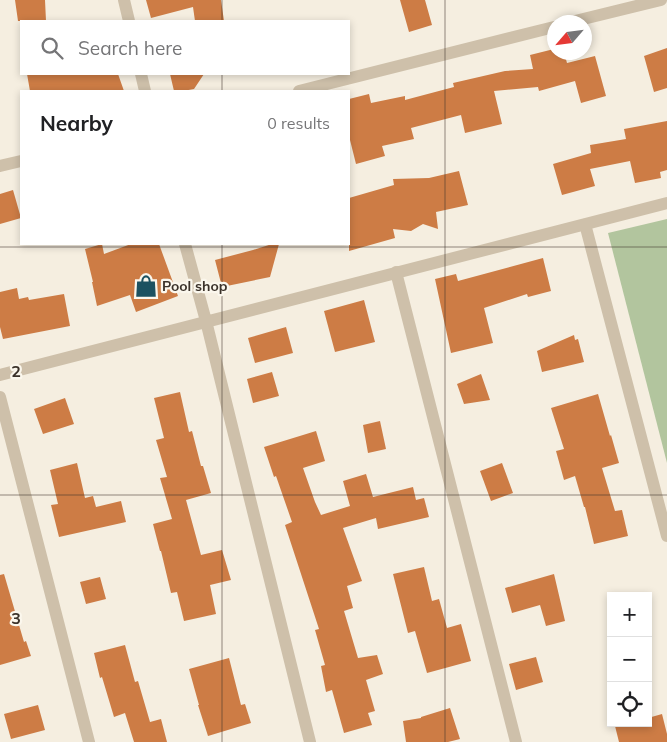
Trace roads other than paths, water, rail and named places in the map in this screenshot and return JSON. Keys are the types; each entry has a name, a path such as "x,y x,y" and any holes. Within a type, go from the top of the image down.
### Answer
{"street":[{"path":"124,0 129,20"},
{"path":"592,17 661,0"},
{"path":"303,90 547,29"},
{"path":"141,75 145,90"},
{"path":"0,166 20,161"},
{"path":"0,375 667,203"},
{"path":"585,224 667,536"},
{"path":"185,245 206,321 310,742"},
{"path":"396,272 516,742"},
{"path":"0,397 90,742"}],"place":[{"name":"Pool shop","path":"146,286"}]}
